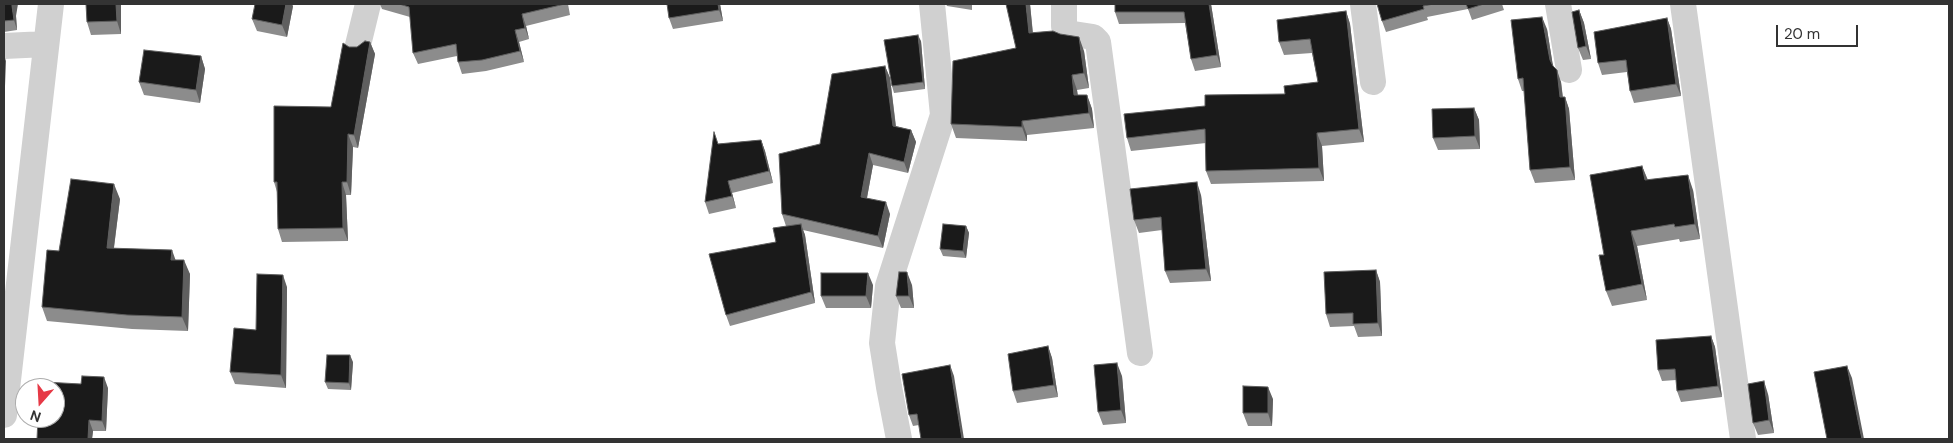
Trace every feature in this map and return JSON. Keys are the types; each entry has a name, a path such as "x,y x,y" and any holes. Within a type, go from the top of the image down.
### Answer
{"street":[{"path":"4,415 51,4"},
{"path":"358,45 368,4"},
{"path":"900,439 882,343 888,286 943,115 932,4"},
{"path":"1064,4 1064,26 1067,33 1093,37 1098,42 1140,353"},
{"path":"1363,4 1373,82"},
{"path":"1558,4 1569,70"},
{"path":"1683,4 1743,439"},
{"path":"4,46 46,44"}],"building":[{"path":"4,4 12,4 14,20 4,21"},
{"path":"86,4 116,4 117,21 87,22"},
{"path":"255,4 286,4 282,25 252,19"},
{"path":"399,4 565,4 522,14 525,28 515,30 520,51 482,60 458,62 456,44 413,53 409,7"},
{"path":"667,4 718,4 719,10 669,18"},
{"path":"1006,4 1026,4 1029,33 1053,31 1079,37 1084,73 1072,75 1074,95 1087,95 1089,113 1022,121 1022,127 951,124 953,61 1016,48"},
{"path":"1115,4 1209,4 1217,55 1191,59 1184,12 1115,12"},
{"path":"1377,4 1434,4 1423,6 1424,9 1382,21"},
{"path":"1466,4 1484,4 1468,9"},
{"path":"1579,10 1586,46 1578,48 1572,12"},
{"path":"1346,11 1359,129 1317,133 1319,168 1206,171 1205,129 1127,138 1124,114 1205,106 1205,95 1285,94 1284,86 1318,82 1310,39 1279,42 1277,20"},
{"path":"1542,17 1550,60 1557,70 1560,97 1565,97 1570,167 1530,170 1523,78 1518,79 1511,20"},
{"path":"1667,18 1676,84 1630,91 1626,60 1598,63 1594,32"},
{"path":"918,35 923,82 892,86 884,40"},
{"path":"365,41 370,42 354,135 348,134 347,182 342,182 343,228 278,229 277,182 274,182 274,106 331,107 343,43 349,47 357,47"},
{"path":"144,50 201,56 196,90 139,82"},
{"path":"885,66 893,126 911,130 904,162 869,153 861,197 886,202 878,236 782,214 779,154 820,144 832,74"},
{"path":"1474,108 1475,136 1433,138 1432,109"},
{"path":"714,132 718,144 761,140 769,171 728,181 732,196 705,202"},
{"path":"1642,166 1645,180 1688,175 1695,224 1675,227 1674,224 1631,231 1642,284 1606,291 1599,255 1604,255 1590,175"},
{"path":"71,179 114,184 107,248 172,250 171,260 184,260 182,317 127,315 42,307 47,250 59,251"},
{"path":"1197,182 1206,269 1165,271 1161,217 1134,220 1130,189"},
{"path":"801,224 811,292 726,315 709,254 776,242 773,228"},
{"path":"943,224 966,226 963,251 940,249"},
{"path":"1376,270 1378,323 1353,324 1353,313 1326,314 1324,272"},
{"path":"899,272 907,272 909,296 896,296"},
{"path":"821,273 868,273 866,296 821,296"},
{"path":"257,274 283,275 281,375 230,372 234,328 256,330"},
{"path":"1711,336 1718,386 1677,391 1675,369 1658,370 1656,340"},
{"path":"1048,346 1054,385 1013,391 1008,354"},
{"path":"327,355 350,355 349,383 325,382"},
{"path":"1117,363 1121,410 1098,412 1094,365"},
{"path":"950,365 962,439 921,439 917,414 909,415 902,374"},
{"path":"1847,366 1862,439 1827,439 1814,372"},
{"path":"82,376 104,377 102,421 89,420 88,439 37,439 38,428 65,428 65,383 81,384"},
{"path":"1764,381 1769,420 1753,423 1748,384"},
{"path":"1243,386 1268,387 1268,413 1243,413"}]}
